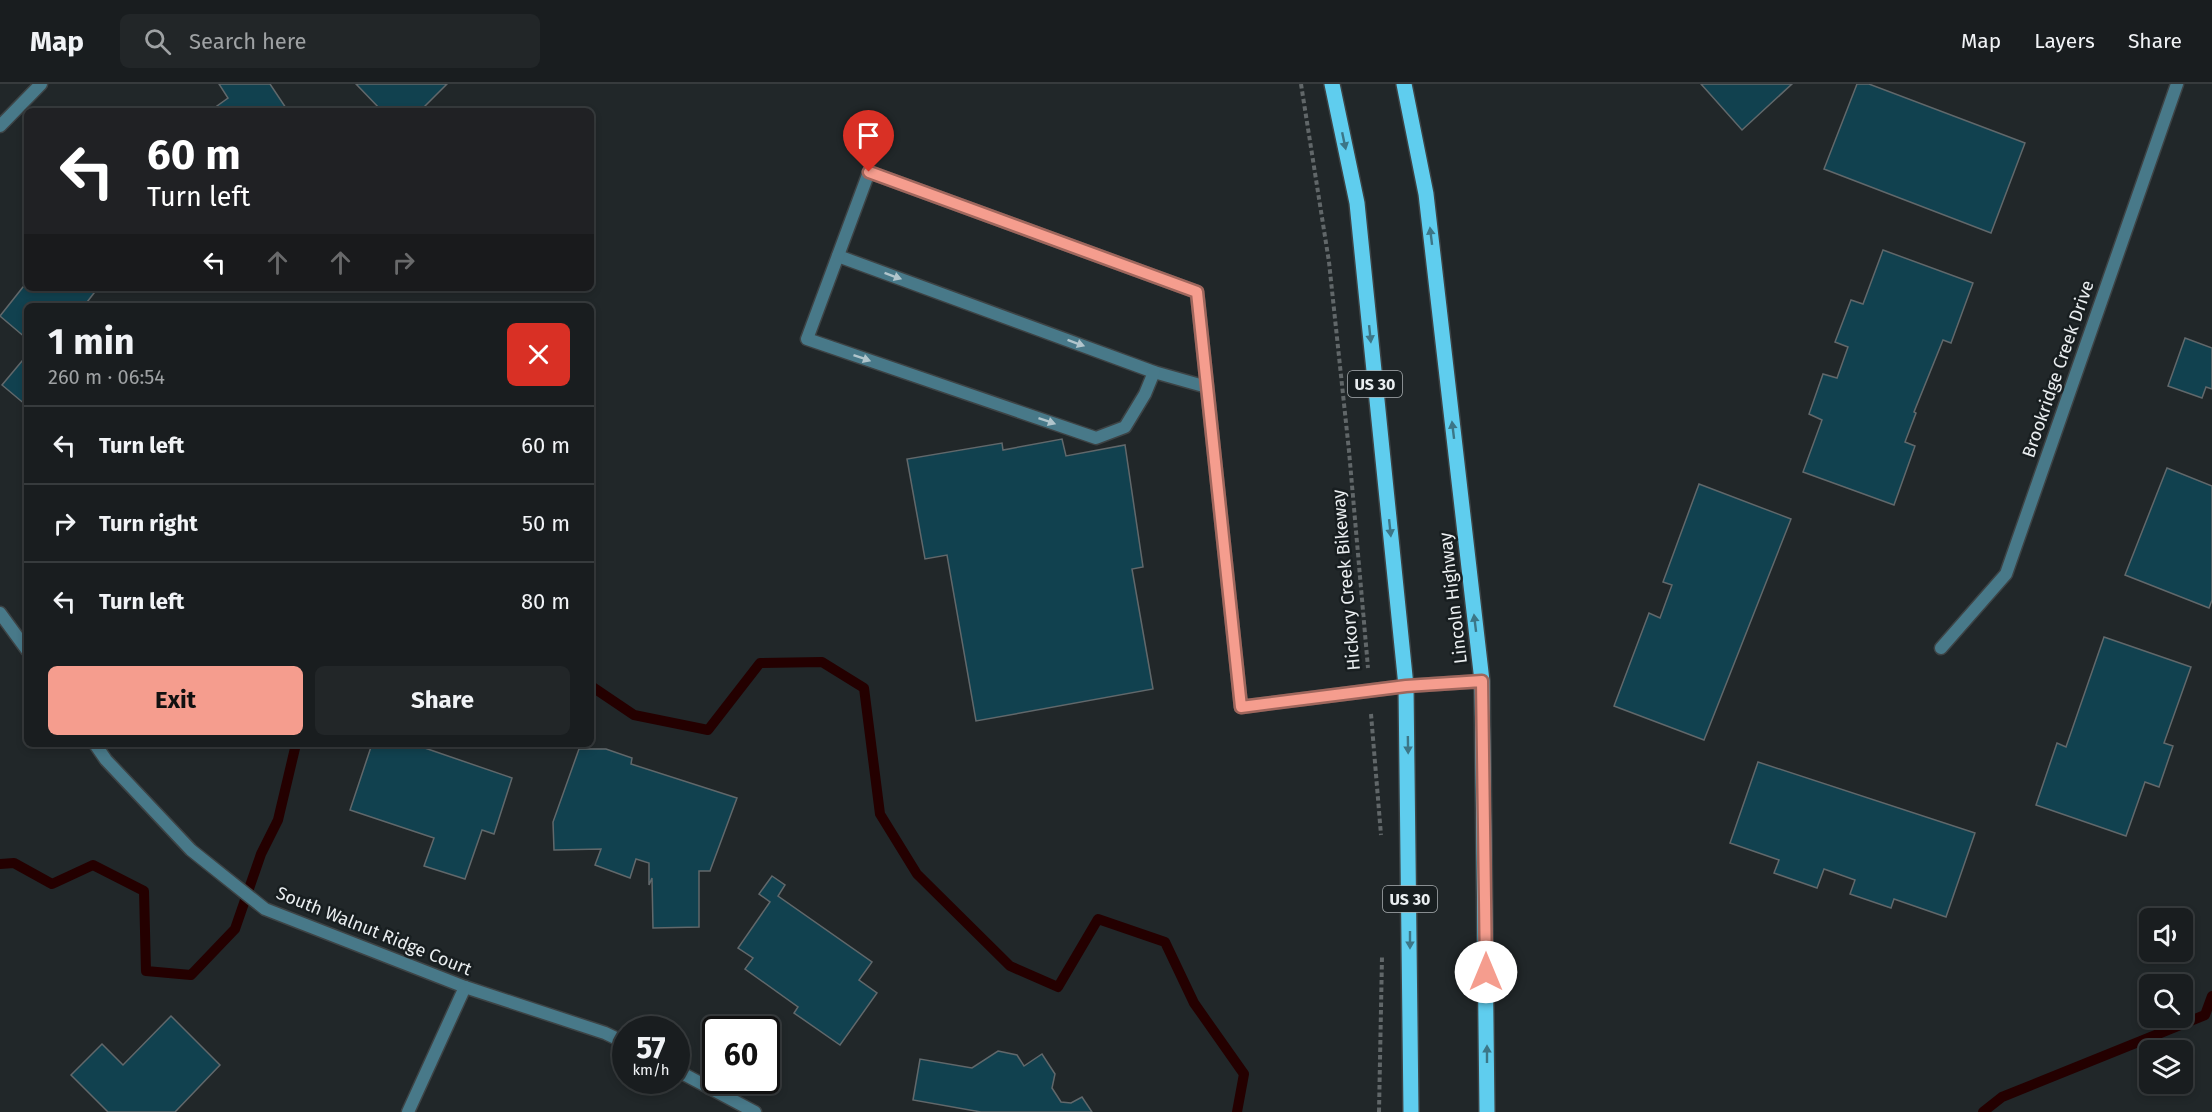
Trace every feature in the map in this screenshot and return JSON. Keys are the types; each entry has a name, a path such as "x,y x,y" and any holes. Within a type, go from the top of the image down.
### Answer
{"main road":[{"name":"US 30","path":"1332,84 1357,203 1406,686 1411,1112"},
{"name":"Lincoln Highway","path":"1404,84 1426,194 1482,681 1487,1112"}],"street":[{"path":"0,126 41,84"},
{"name":"Brookridge Creek Drive","path":"1941,648 2006,574 2177,84"},
{"path":"1154,372 1145,394 1125,427 1096,438 807,339 869,172 1197,292 1241,707 1406,686 1482,681"},
{"path":"838,256 1154,372 1207,387"},
{"path":"0,613 24,646"},
{"name":"South Walnut Ridge Court","path":"97,747 106,760 191,850 265,909 465,987 612,1036"},
{"path":"408,1112 465,987"},
{"path":"690,1077 755,1112"}],"path":[{"name":"Hickory Creek Bikeway","path":"1300,84 1330,273 1349,451 1381,838"},
{"path":"1379,1112 1382,952"}],"building":[{"path":"219,84 270,84 286,108 214,108 228,98"},
{"path":"356,84 447,84 423,108 379,108"},
{"path":"1701,84 1792,84 1742,130"},
{"path":"1857,84 1869,84 2025,143 1991,233 1824,169"},
{"path":"1883,250 1973,283 1951,343 1943,340 1914,412 1916,413 1905,442 1915,446 1894,505 1803,472 1822,420 1809,414 1823,374 1837,378 1848,347 1835,342 1851,300 1863,304"},
{"path":"24,286 24,291 92,291 94,293 86,303 24,303 24,336 0,316"},
{"path":"2185,338 2212,348 2212,389 2206,387 2202,398 2168,386"},
{"path":"24,359 24,403 2,385"},
{"path":"1062,439 1066,456 1125,445 1143,567 1132,569 1153,689 976,721 947,555 925,559 907,459 1002,443 1003,450"},
{"path":"2167,468 2212,486 2212,600 2209,608 2125,575"},
{"path":"1699,484 1791,519 1704,740 1614,706 1649,613 1660,618 1672,585 1663,582"},
{"path":"2104,637 2191,667 2164,743 2173,746 2159,787 2145,782 2126,836 2036,805 2057,743 2066,747"},
{"path":"371,747 422,747 512,778 494,834 482,830 465,879 424,866 434,838 350,810"},
{"path":"579,749 606,749 632,758 631,764 737,798 710,871 699,871 699,927 653,928 652,878 649,885 649,863 636,859 630,878 595,865 601,849 554,850 553,822"},
{"path":"1758,762 1975,833 1946,917 1894,899 1891,908 1850,894 1855,880 1824,869 1817,888 1774,873 1779,860 1730,843"},
{"path":"772,876 785,885 778,896 872,962 859,980 877,993 840,1045 794,1013 798,1007 745,969 753,958 738,948 770,902 759,894"},
{"path":"171,1016 220,1065 175,1112 108,1112 71,1075 102,1044 123,1065"},
{"path":"998,1051 1017,1055 1024,1066 1042,1054 1055,1074 1052,1088 1061,1102 1071,1103 1082,1097 1092,1112 981,1112 913,1100 920,1059 972,1068"}],"waterway":[{"path":"594,688 634,715 708,730 760,663 822,662 864,688 880,814 917,874 1010,966 1058,987 1098,919 1165,942 1194,1003 1244,1074 1237,1112"},
{"path":"0,864 14,863 52,884 93,865 144,891 146,971 191,975 235,929 261,854 278,820 295,747"},
{"path":"1983,1112 2002,1097 2205,1015 2212,996"}],"route":[{"path":"869,172 1197,292 1241,707 1406,686 1482,681 1486,972"}]}
